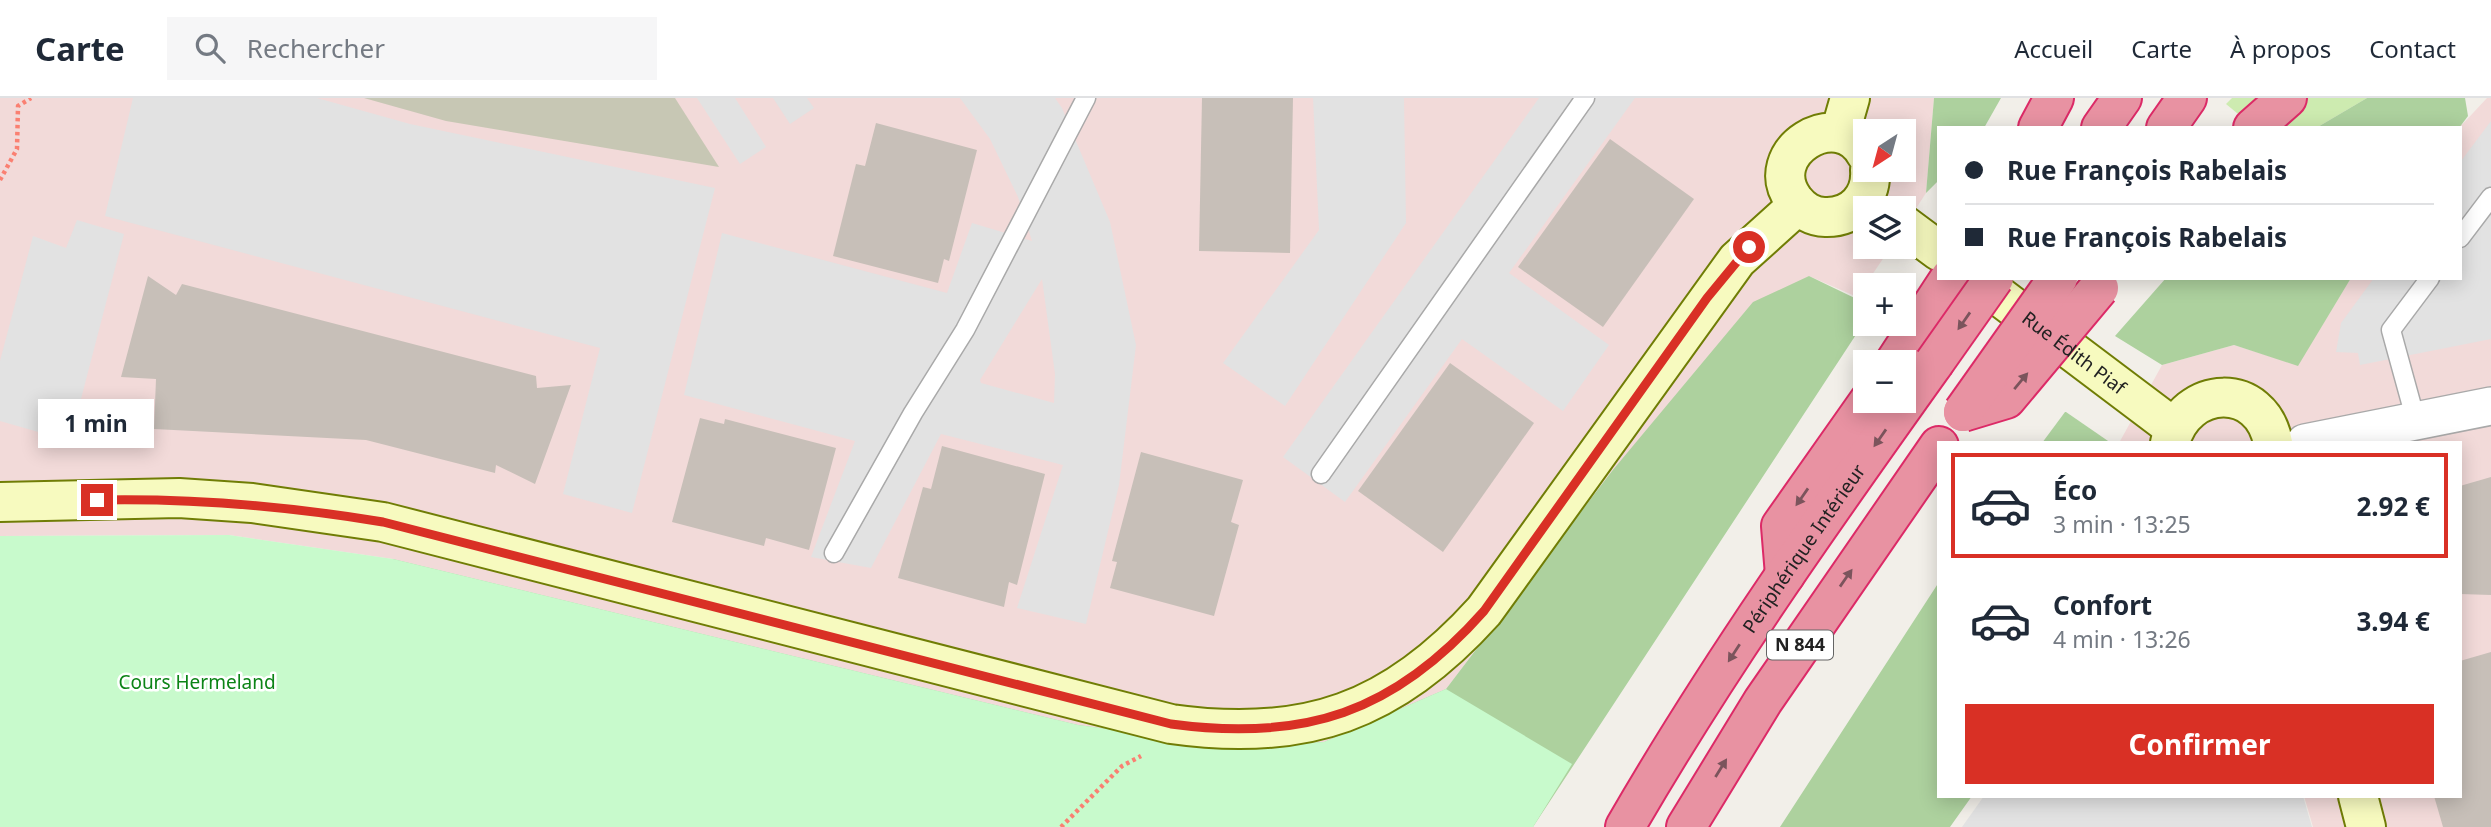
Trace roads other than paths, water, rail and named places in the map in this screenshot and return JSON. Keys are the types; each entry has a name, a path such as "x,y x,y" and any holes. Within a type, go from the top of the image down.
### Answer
{"highway":[{"path":"2039,126 2054,98"},
{"path":"2102,126 2122,98"},
{"path":"2166,126 2187,98"},
{"path":"2255,126 2287,98"},
{"path":"1916,350 1949,280"},
{"name":"Périphérique Intérieur","path":"1916,353 1992,280"},
{"name":"N 844","path":"1942,441 2057,280"},
{"path":"1963,412 2006,399 2104,283"},
{"path":"1785,575 1781,526 1860,413"},
{"name":"Périphérique Intérieur","path":"1625,827 1685,727 1785,575 1880,413"},
{"name":"N 844","path":"1686,827 1763,701 1937,448"}],"street":[{"path":"1852,128 1812,135 1791,153 1786,166 1790,194 1798,205 1821,217 1833,217 1856,207 1872,192"},
{"path":"0,502 179,498 265,505 383,522 1171,724 1220,731 1281,729 1342,714 1378,699 1441,656 1465,633 1484,611 1737,260 1798,205"},
{"path":"1916,234 1937,250"},
{"name":"Rue Édith Piaf","path":"1978,280 2172,435"},
{"path":"2172,435 2183,414 2197,403 2214,397 2232,398 2249,404 2262,416 2271,431 2273,441"},
{"path":"2315,441 2491,406"},
{"path":"2359,798 2366,827"}],"lane":[{"path":"834,553 913,413 965,330 1086,98"},
{"path":"1321,474 1586,98"},
{"path":"2462,235 2491,197"},
{"path":"2416,421 2391,330 2428,280"}],"park label":[{"name":"Cours Hermeland","path":"197,682"}]}
